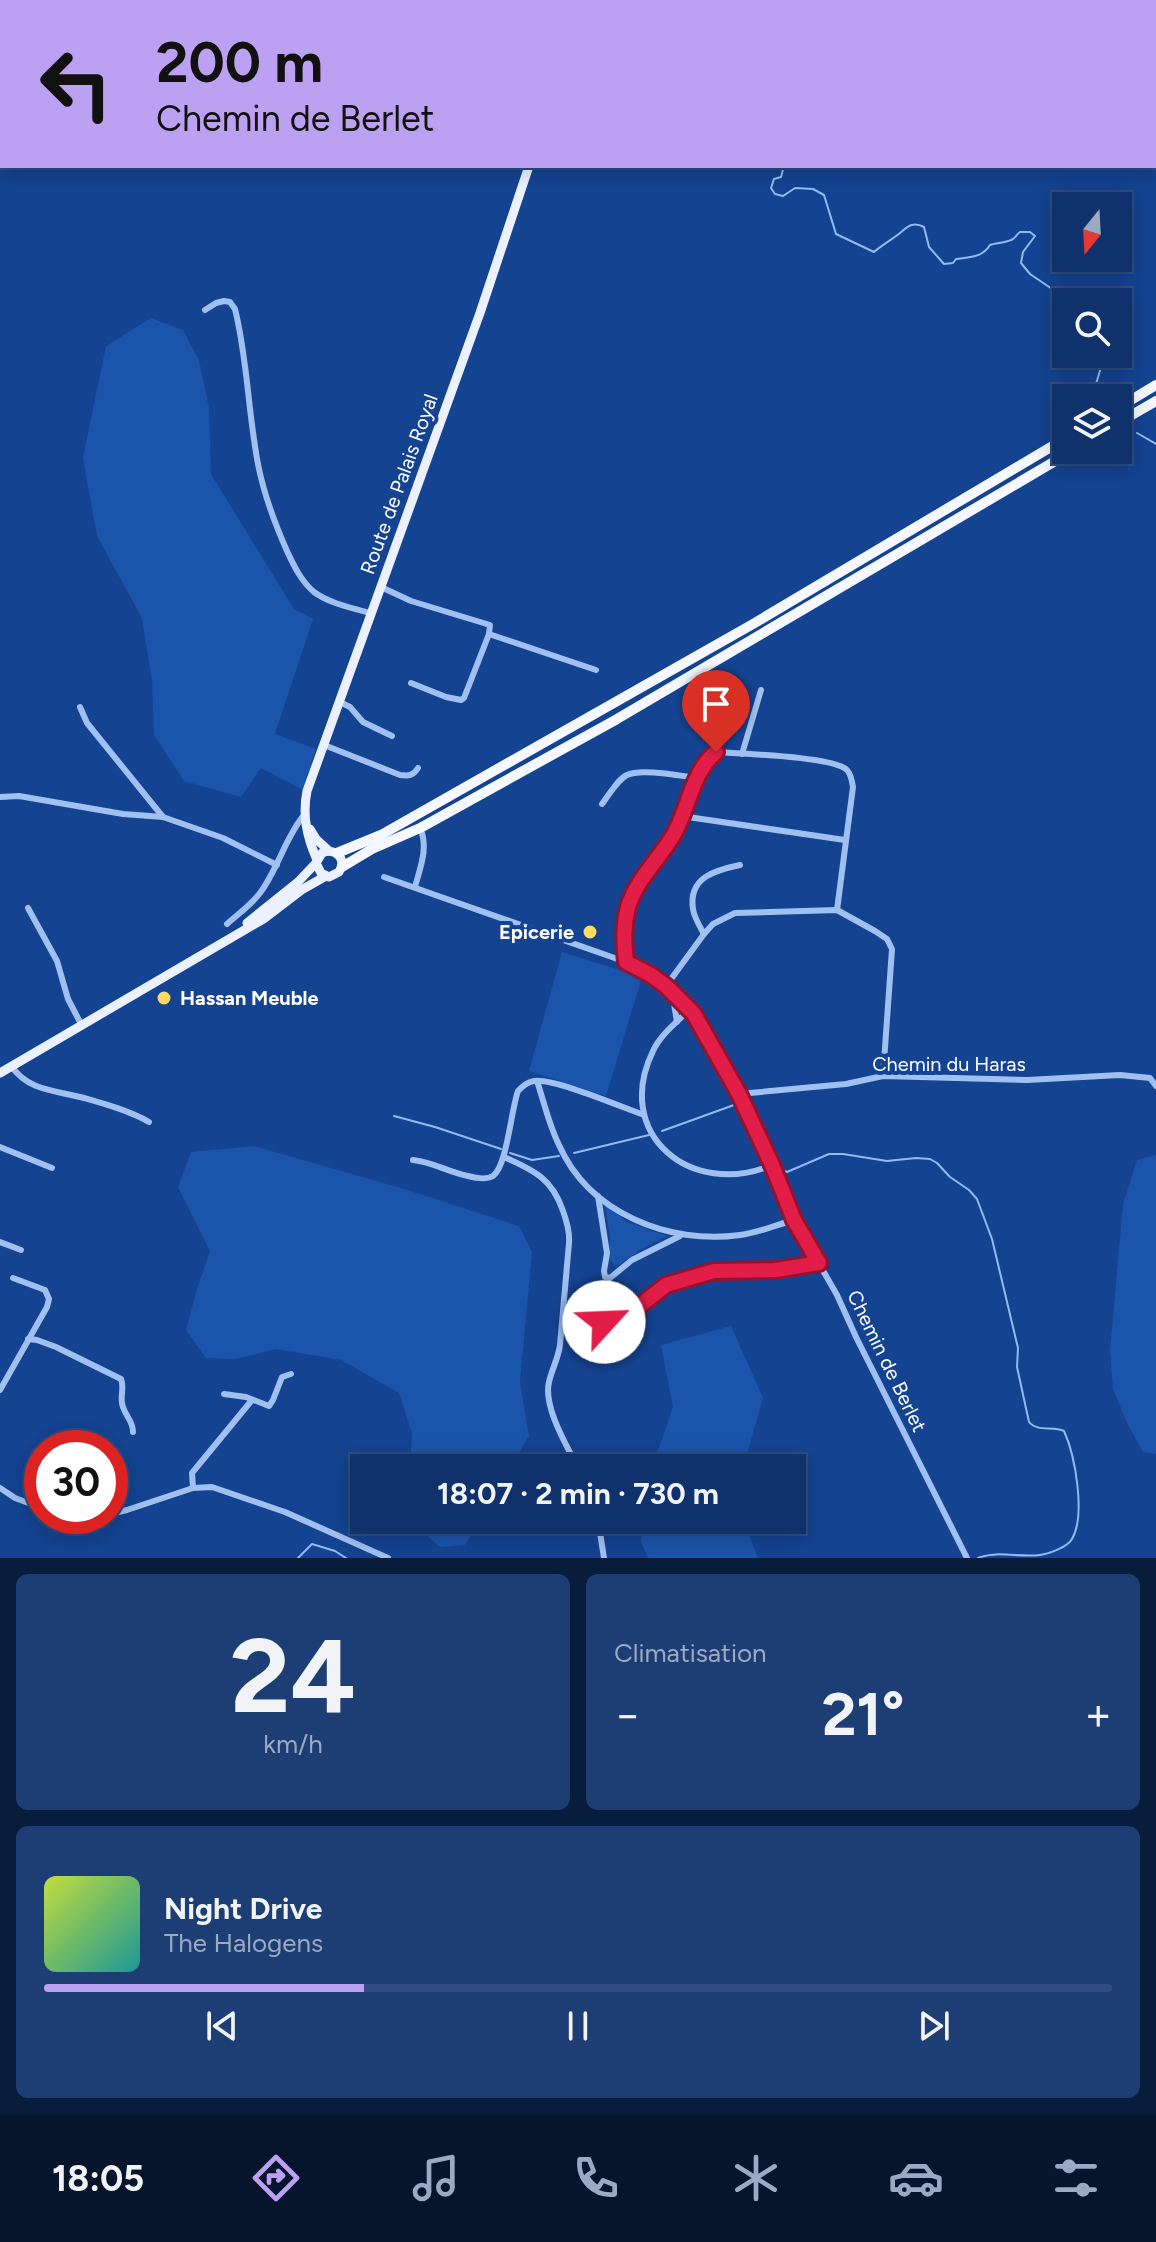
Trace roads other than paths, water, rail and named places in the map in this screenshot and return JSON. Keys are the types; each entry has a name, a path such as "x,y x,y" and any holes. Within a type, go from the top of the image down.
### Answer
{"highway":[{"path":"1132,400 1156,385"},
{"path":"1132,415 1156,401"},
{"path":"385,833 753,624 1052,446"},
{"path":"342,867 372,849 420,828 617,719 1052,463"},
{"path":"332,852 412,823 420,828"}],"main road":[{"name":"Route de Palais Royal","path":"316,862 304,815 307,791 480,313 528,168"},
{"path":"0,1073 265,918 303,889 326,876 336,875 342,867 342,860 312,834 304,815"},
{"path":"232,936 298,882 319,855 332,852"},
{"path":"316,862 319,871 326,876"}],"street":[{"path":"374,0 405,0"},
{"path":"205,310 224,301 230,302 235,309 258,467 273,518 296,570 316,593 326,599 372,614"},
{"path":"381,587 411,601 490,625 464,698 446,697 411,683"},
{"path":"489,634 596,670"},
{"path":"742,754 761,690"},
{"path":"340,702 350,707 363,722 392,736"},
{"path":"80,707 87,723 163,817"},
{"path":"324,745 400,775 413,775 418,768"},
{"path":"626,962 623,928 629,903 674,833 704,763 716,752 810,759 843,766 853,787 837,910"},
{"path":"602,804 629,774 698,778"},
{"path":"0,797 23,797 123,814 163,817 223,838 277,865"},
{"path":"227,924 261,892 277,865 289,835 304,815"},
{"path":"681,816 845,840"},
{"path":"415,887 425,847 420,828"},
{"path":"704,934 693,910 699,883 711,872 740,865"},
{"name":"Chemin de Berlet","path":"384,877 626,962 651,975 690,1009 739,1094 794,1220 837,1295 967,1558"},
{"path":"28,908 57,961 68,999 81,1024"},
{"path":"677,1022 669,989 713,924 735,913 837,910 887,939 892,949 883,1076"},
{"path":"690,1009 654,1048 648,1062 644,1115 661,1147 687,1167 700,1172 737,1175 753,1173 772,1165"},
{"path":"11,1066 20,1078 32,1085 92,1100 149,1122"},
{"name":"Chemin du Haras","path":"739,1094 846,1084 883,1076 1027,1080 1120,1075 1150,1078 1156,1086"},
{"path":"413,1160 433,1163 451,1172 482,1178 493,1176 504,1157 518,1091 524,1085 537,1081 563,1086 644,1115"},
{"path":"537,1081 560,1147 578,1176 597,1195 637,1222 671,1233 707,1237 742,1235 794,1220"},
{"path":"0,1147 52,1168"},
{"path":"504,1157 532,1170 547,1182 557,1196 566,1219 569,1243 562,1327 558,1358 548,1392 555,1421 571,1454"},
{"path":"597,1195 607,1253 605,1277 610,1278 642,1254 683,1234"},
{"path":"0,1242 21,1250"},
{"path":"562,1327 604,1322 632,1312 666,1285 714,1271 776,1270 819,1263"},
{"path":"0,1390 49,1299 45,1290 13,1278"},
{"path":"28,1339 46,1343 121,1379 124,1388 121,1401 133,1432"},
{"path":"224,1394 271,1404 282,1377 291,1374"},
{"path":"193,1488 192,1473 252,1400"},
{"path":"128,1510 193,1488 212,1487 285,1512 388,1558"},
{"path":"0,1488 24,1501"},
{"path":"600,1534 604,1558"}],"waterway":[{"path":"783,168 781,177 774,179 771,188 775,194 783,196 795,188 813,189 824,195 836,234 874,252 916,224 924,227 929,247 944,264 979,255 990,245 1011,240 1020,232 1030,232 1035,236 1023,252 1021,263 1030,274 1052,289"},
{"path":"1096,384 1101,368"},
{"path":"1137,433 1156,444"},
{"path":"749,1099 782,1170 787,1172 829,1154 887,1161 930,1159 977,1199 992,1239 1018,1348 1017,1367 1029,1422 1036,1427 1064,1431 1072,1455 1079,1501 1072,1539 1062,1547 1040,1555 978,1558"},
{"path":"662,1131 734,1105"},
{"path":"394,1116 501,1149"},
{"path":"574,1153 649,1135"},
{"path":"510,1153 532,1160 559,1156"},
{"path":"298,1558 312,1544 346,1558"}],"place":[{"name":"Epicerie","path":"590,932"},
{"name":"Hassan Meuble","path":"164,998"}]}
